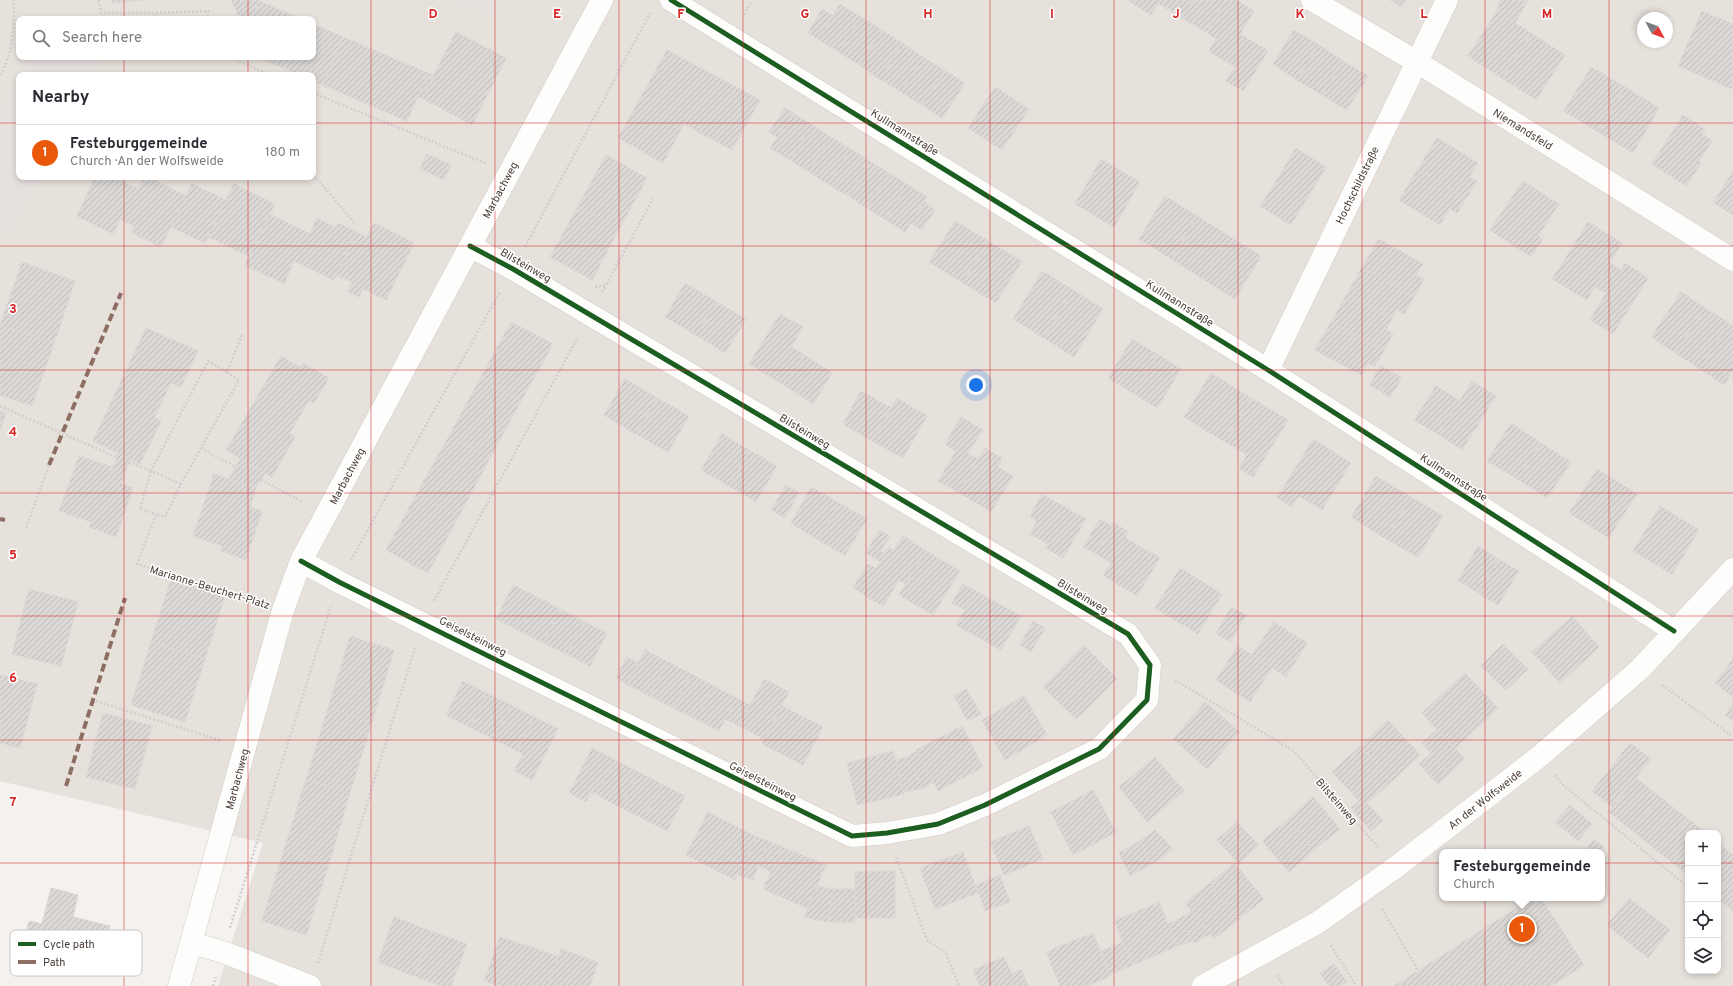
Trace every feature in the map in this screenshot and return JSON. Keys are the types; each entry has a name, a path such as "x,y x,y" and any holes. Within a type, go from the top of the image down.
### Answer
{"street":[{"name":"Marbachweg","path":"179,986 283,610 301,561 602,0"},
{"name":"Niemandsfeld","path":"1312,0 1417,62 1733,260"},
{"name":"Hochschildstraße","path":"1268,370 1447,0"},
{"name":"Kullmannstraße","path":"662,3 1268,370 1674,631"},
{"name":"Bilsteinweg","path":"470,246 513,269 1128,634 1150,666"},
{"name":"Geiselsteinweg","path":"301,561 338,582 423,622 852,836 887,833 938,824 986,805 1099,749 1147,700 1150,666"},
{"name":"An der Wolfsweide","path":"1202,986 1317,922 1396,867 1540,756 1640,669 1733,569"},
{"path":"192,943 313,978"}],"path":[{"path":"0,75 3,71 11,41 15,14 13,0"},
{"path":"99,0 101,13 156,14 208,11 208,16"},
{"path":"745,13 752,0"},
{"path":"213,986 338,582 662,3"},
{"path":"235,60 264,72"},
{"path":"316,94 510,172"},
{"path":"316,179 356,225"},
{"path":"313,978 423,622 585,312 592,287 606,285 653,199"},
{"path":"226,372 242,335"},
{"path":"208,361 239,380 201,448 165,517 140,509 151,471 208,361"},
{"path":"0,406 116,457"},
{"path":"201,448 236,467"},
{"path":"129,462 181,484"},
{"path":"26,528 49,465"},
{"path":"261,480 327,514"},
{"path":"1640,669 1733,737"},
{"path":"92,700 246,748"},
{"path":"1540,756 1563,785 1685,885"},
{"path":"887,833 927,940 946,953 959,986"},
{"path":"1369,885 1418,970"},
{"path":"1317,922 1356,986"}],"shaded area":[{"path":"0,0 1733,0 1733,986 218,986 263,843 0,781"},
{"path":"455,0 499,0 491,17"},
{"path":"28,60 100,60 94,72 22,72"},
{"path":"16,84 16,180 38,180 12,230 0,226 0,115"}],"building":[{"path":"112,0 144,0 112,3"},
{"path":"231,0 259,0 253,16 239,16"},
{"path":"1127,0 1160,0 1151,15"},
{"path":"1160,0 1193,0 1182,18 1158,3"},
{"path":"1193,0 1226,0 1206,32 1182,18"},
{"path":"1226,0 1236,0 1254,11 1240,34 1268,51 1243,91 1226,81 1235,67 1209,51 1216,39 1206,32"},
{"path":"1390,0 1406,0 1402,7"},
{"path":"1500,0 1528,0 1515,23 1497,11"},
{"path":"259,1 295,16 253,16"},
{"path":"840,4 861,17 839,52 818,39"},
{"path":"822,9 833,16 818,39 808,33"},
{"path":"1497,11 1531,33 1502,78 1468,56"},
{"path":"1702,11 1733,24 1732,89 1678,66"},
{"path":"861,17 882,30 859,65 839,52"},
{"path":"316,25 343,37 323,85 316,82 316,72 293,72 264,60 316,60"},
{"path":"882,30 902,43 880,79 859,65"},
{"path":"1294,30 1319,45 1297,80 1273,64"},
{"path":"456,32 506,58 472,125 422,98"},
{"path":"1531,33 1565,55 1536,100 1502,78"},
{"path":"343,37 428,73 407,121 323,85"},
{"path":"902,43 923,57 901,92 880,79"},
{"path":"1319,45 1343,61 1322,95 1297,80"},
{"path":"667,50 760,100 732,150 684,124 663,163 618,138"},
{"path":"923,57 944,70 922,105 901,92"},
{"path":"1343,61 1368,76 1347,110 1322,95"},
{"path":"1591,67 1625,87 1598,132 1564,111"},
{"path":"944,70 965,83 942,118 922,105"},
{"path":"428,73 434,75 422,98 417,97"},
{"path":"995,87 1029,109 1002,150 968,128"},
{"path":"1625,87 1659,108 1633,153 1598,132"},
{"path":"785,108 793,113 777,137 769,132"},
{"path":"793,113 812,125 790,160 770,148"},
{"path":"1683,115 1705,129 1702,134 1712,141 1699,161 1701,163 1686,186 1652,164"},
{"path":"812,125 831,137 809,172 790,160"},
{"path":"831,137 850,149 828,184 809,172"},
{"path":"1437,138 1478,163 1469,177 1477,181 1466,199 1418,169"},
{"path":"1296,148 1326,167 1302,207 1272,188"},
{"path":"850,149 869,161 848,196 828,184"},
{"path":"427,154 451,165 444,180 420,169"},
{"path":"606,155 647,178 619,229 578,206"},
{"path":"1101,159 1140,182 1114,227 1075,204"},
{"path":"869,161 889,173 867,208 848,196"},
{"path":"1418,169 1466,199 1457,213 1449,209 1440,225 1399,200"},
{"path":"1733,171 1733,215 1713,203"},
{"path":"889,173 908,185 886,220 867,208"},
{"path":"94,180 118,180 138,189 142,180 154,180 186,196 161,247 131,232 134,226 120,219 113,234 77,216"},
{"path":"1523,181 1559,204 1538,236 1543,239 1531,257 1490,230"},
{"path":"192,184 226,200 205,243 171,227"},
{"path":"234,184 275,204 249,256 208,237"},
{"path":"908,185 927,197 905,232 886,220"},
{"path":"1272,188 1302,207 1291,225 1260,206"},
{"path":"1165,196 1197,216 1171,259 1139,239"},
{"path":"924,202 935,210 922,230 910,223"},
{"path":"578,206 619,229 592,280 550,257"},
{"path":"269,214 310,234 317,218 336,228 338,223 357,232 334,280 294,261 284,284 245,265"},
{"path":"1197,216 1229,236 1203,279 1171,259"},
{"path":"955,221 988,241 963,283 929,262"},
{"path":"1588,222 1622,243 1587,300 1552,279"},
{"path":"374,223 414,243 386,300 363,289 359,297 348,292 352,282 336,275 357,232 367,237"},
{"path":"1229,236 1261,256 1235,299 1203,279"},
{"path":"1379,239 1423,264 1416,275 1424,279 1414,297 1362,267"},
{"path":"988,241 1022,261 996,303 963,283"},
{"path":"22,262 75,281 54,344 0,325"},
{"path":"1610,263 1621,270 1625,263 1648,278 1613,334 1590,320 1606,293 1595,287"},
{"path":"1362,267 1414,297 1404,314 1397,310 1392,319 1347,294"},
{"path":"1042,271 1073,290 1044,338 1013,319"},
{"path":"685,283 717,302 696,335 665,317"},
{"path":"1073,290 1103,309 1074,357 1044,338"},
{"path":"1681,292 1705,308 1675,353 1651,337"},
{"path":"1347,294 1392,319 1386,330 1393,334 1384,351 1331,322"},
{"path":"717,302 746,319 725,353 696,335"},
{"path":"1705,308 1729,323 1700,369 1675,353"},
{"path":"780,314 803,327 791,347 803,354 784,385 749,364"},
{"path":"511,322 553,344 521,401 480,379"},
{"path":"1331,322 1384,351 1375,366 1368,363 1361,375 1315,350"},
{"path":"1729,323 1733,326 1733,371 1724,385 1700,369"},
{"path":"0,325 54,344 32,406 0,395"},
{"path":"146,328 198,351 181,387 171,383 154,418 161,421 140,464 93,441"},
{"path":"1132,339 1157,354 1133,393 1108,378"},
{"path":"803,354 832,373 813,404 784,385"},
{"path":"1157,354 1181,369 1157,408 1133,393"},
{"path":"281,356 301,368 303,363 329,378 314,403 309,400 289,434 295,437 272,477 226,450"},
{"path":"1381,365 1392,372 1380,391 1369,385"},
{"path":"1392,372 1402,378 1390,397 1380,391"},
{"path":"1211,373 1251,398 1225,442 1184,417"},
{"path":"480,379 521,401 490,458 449,436"},
{"path":"625,379 657,398 636,434 604,415"},
{"path":"1472,381 1496,396 1462,450 1439,435"},
{"path":"1436,386 1460,401 1439,435 1414,420"},
{"path":"861,391 891,408 872,441 843,424"},
{"path":"657,398 689,416 668,452 636,434"},
{"path":"897,398 927,416 903,458 872,441"},
{"path":"1251,398 1288,420 1253,477 1239,468 1247,455 1225,442"},
{"path":"0,411 6,413 0,431"},
{"path":"961,417 983,430 968,453 978,459 958,492 938,481 956,451 945,444"},
{"path":"1511,423 1541,443 1517,479 1487,461"},
{"path":"722,434 749,450 729,486 701,470"},
{"path":"449,436 490,458 459,516 417,493"},
{"path":"1313,439 1351,463 1322,510 1299,496 1292,507 1277,498"},
{"path":"1541,443 1571,462 1547,498 1517,479"},
{"path":"985,448 1002,458 998,467 1013,476 991,512 958,492"},
{"path":"749,450 777,466 756,502 729,486"},
{"path":"118,453 130,459 121,484 109,479"},
{"path":"79,456 113,467 109,479 133,488 116,537 89,527 91,522 59,511"},
{"path":"240,459 265,473 256,488 229,479"},
{"path":"1597,469 1637,494 1609,538 1569,513"},
{"path":"214,474 256,488 250,507 262,511 246,560 221,551 222,546 193,536"},
{"path":"1376,476 1411,497 1386,539 1351,517"},
{"path":"786,485 799,492 785,518 771,510"},
{"path":"811,487 839,503 818,540 791,523"},
{"path":"417,493 459,516 428,573 386,550"},
{"path":"1042,494 1086,519 1063,558 1046,548 1048,544 1030,534 1037,521 1030,516"},
{"path":"1411,497 1443,516 1418,557 1386,539"},
{"path":"839,503 867,519 845,555 818,540"},
{"path":"1660,506 1699,530 1672,574 1633,551"},
{"path":"1100,519 1112,526 1095,553 1083,547"},
{"path":"1114,523 1129,532 1125,538 1160,558 1137,596 1103,575 1111,563 1095,553"},
{"path":"879,530 890,536 880,551 886,554 881,562 866,553"},
{"path":"903,536 926,551 906,584 899,580 883,606 853,588 868,564 876,569 889,547 894,550"},
{"path":"1478,546 1498,559 1478,593 1458,580"},
{"path":"926,551 960,571 933,615 899,595"},
{"path":"1498,559 1519,571 1498,605 1478,593"},
{"path":"1180,568 1222,594 1198,634 1155,608"},
{"path":"171,579 225,596 205,659 151,642"},
{"path":"963,584 976,591 965,610 952,603"},
{"path":"513,585 537,597 520,631 496,619"},
{"path":"29,589 78,602 61,666 12,654"},
{"path":"976,591 1021,616 1001,650 956,625"},
{"path":"537,597 560,609 543,643 520,631"},
{"path":"1231,607 1246,615 1230,642 1216,634"},
{"path":"560,609 584,621 567,654 543,643"},
{"path":"1572,616 1599,647 1560,683 1532,652"},
{"path":"584,621 607,633 590,666 567,654"},
{"path":"1033,621 1045,628 1031,652 1020,645"},
{"path":"1274,622 1307,643 1286,677 1252,655"},
{"path":"350,636 394,650 372,722 328,708"},
{"path":"151,642 205,659 185,722 131,705"},
{"path":"1503,644 1528,669 1506,690 1481,666"},
{"path":"1084,645 1117,678 1076,719 1043,687"},
{"path":"1238,646 1272,668 1250,702 1216,680"},
{"path":"645,650 668,662 650,696 627,684"},
{"path":"627,657 638,663 627,684 616,678"},
{"path":"1733,659 1733,697 1715,683"},
{"path":"668,662 691,674 673,708 650,696"},
{"path":"1465,673 1498,708 1455,749 1422,713"},
{"path":"691,674 714,686 696,719 673,708"},
{"path":"0,675 37,684 20,748 0,743"},
{"path":"764,679 789,692 764,739 739,726"},
{"path":"463,681 487,693 470,727 446,715"},
{"path":"714,686 737,698 719,731 696,719"},
{"path":"966,689 981,714 968,721 954,696"},
{"path":"487,693 511,705 493,739 470,727"},
{"path":"1024,696 1047,735 1005,760 982,720"},
{"path":"737,698 750,705 739,726 725,719"},
{"path":"1205,702 1240,732 1207,769 1173,739"},
{"path":"1733,703 1733,721 1725,715"},
{"path":"511,705 534,717 517,751 493,739"},
{"path":"782,706 823,727 803,765 762,744"},
{"path":"328,708 372,722 350,793 306,779"},
{"path":"103,713 152,726 135,789 86,777"},
{"path":"534,717 558,729 532,780 514,771 523,754 517,751"},
{"path":"1388,720 1420,755 1392,781 1360,746"},
{"path":"962,726 983,767 938,791 916,750"},
{"path":"1437,729 1465,759 1450,773 1422,743"},
{"path":"1630,743 1651,759 1612,807 1592,791"},
{"path":"1360,746 1392,781 1364,806 1332,772"},
{"path":"592,748 615,760 597,795 591,792 586,802 569,793"},
{"path":"893,751 904,794 857,805 847,763"},
{"path":"917,751 933,782 923,788 906,757"},
{"path":"1431,753 1450,773 1438,784 1419,764"},
{"path":"906,757 923,788 903,792 895,760"},
{"path":"1155,757 1184,791 1147,822 1119,787"},
{"path":"615,760 639,772 620,807 597,795"},
{"path":"639,772 661,784 644,819 620,807"},
{"path":"1636,778 1660,797 1633,831 1609,812"},
{"path":"306,779 350,793 329,864 284,850"},
{"path":"661,784 685,796 667,831 644,819"},
{"path":"1093,790 1116,832 1073,855 1051,812"},
{"path":"1313,797 1340,829 1314,850 1288,819"},
{"path":"1660,797 1688,819 1660,853 1633,831"},
{"path":"1359,801 1364,806 1367,803 1383,820 1371,831 1351,808"},
{"path":"1570,805 1592,824 1578,841 1555,822"},
{"path":"708,812 757,837 735,880 686,855"},
{"path":"1288,819 1314,850 1289,872 1262,841"},
{"path":"1688,819 1702,830 1685,830 1685,873 1660,853"},
{"path":"1237,822 1259,845 1249,854 1228,830"},
{"path":"1029,826 1043,859 1004,875 990,842"},
{"path":"1155,830 1173,849 1152,864 1140,841"},
{"path":"1228,830 1249,854 1239,864 1217,840"},
{"path":"757,837 768,841 753,880 738,875"},
{"path":"1594,839 1603,847 1601,849 1590,849 1588,847"},
{"path":"768,841 782,847 771,872 758,866"},
{"path":"1140,841 1152,864 1130,876 1119,853"},
{"path":"1721,845 1733,855 1733,874 1721,889"},
{"path":"782,847 826,865 807,908 763,889"},
{"path":"284,850 329,864 306,935 262,921"},
{"path":"963,852 978,893 935,909 920,868"},
{"path":"1234,863 1264,899 1239,919 1210,883"},
{"path":"895,871 895,918 855,918 855,872"},
{"path":"1733,874 1733,911 1721,901 1721,889"},
{"path":"1000,875 1010,902 996,907 986,881"},
{"path":"986,881 996,907 985,911 976,885"},
{"path":"1210,883 1239,919 1214,939 1185,903"},
{"path":"817,886 833,889 828,922 804,917"},
{"path":"51,888 78,895 73,917 110,926 109,930 27,930 29,921 42,924"},
{"path":"833,889 855,889 855,922 828,922"},
{"path":"1629,898 1670,930 1648,958 1607,925"},
{"path":"1527,901 1543,901 1584,965 1551,986 1437,986 1424,967"},
{"path":"1159,902 1177,946 1133,965 1114,921"},
{"path":"1191,911 1210,934 1195,943 1179,919"},
{"path":"394,917 431,931 414,976 378,962"},
{"path":"1179,919 1193,941 1177,946 1168,924"},
{"path":"431,931 467,944 451,986 441,986 414,976"},
{"path":"1093,933 1111,976 1087,986 1060,986 1046,952"},
{"path":"500,937 558,956 548,986 500,986 484,981"},
{"path":"1123,942 1133,965 1121,970 1111,947"},
{"path":"1111,947 1121,970 1110,974 1100,951"},
{"path":"561,949 598,962 590,986 548,986"},
{"path":"1004,957 1012,974 1021,969 1028,986 980,986 973,970"},
{"path":"1334,964 1347,982 1341,986 1329,986 1320,973"},
{"path":"1424,967 1436,984 1433,986 1394,986"}],"marked path":[{"path":"49,465 121,293"},
{"path":"0,519 5,520"},
{"path":"66,786 125,598"}],"cycle path":[{"path":"671,0 1268,370 1674,631"},
{"path":"301,561 339,582 852,836 887,833 938,824 985,805 1099,749 1147,700 1150,665 1128,634 513,269 470,246"}],"place":[{"name":"Festeburggemeinde","path":"1522,929"}]}
